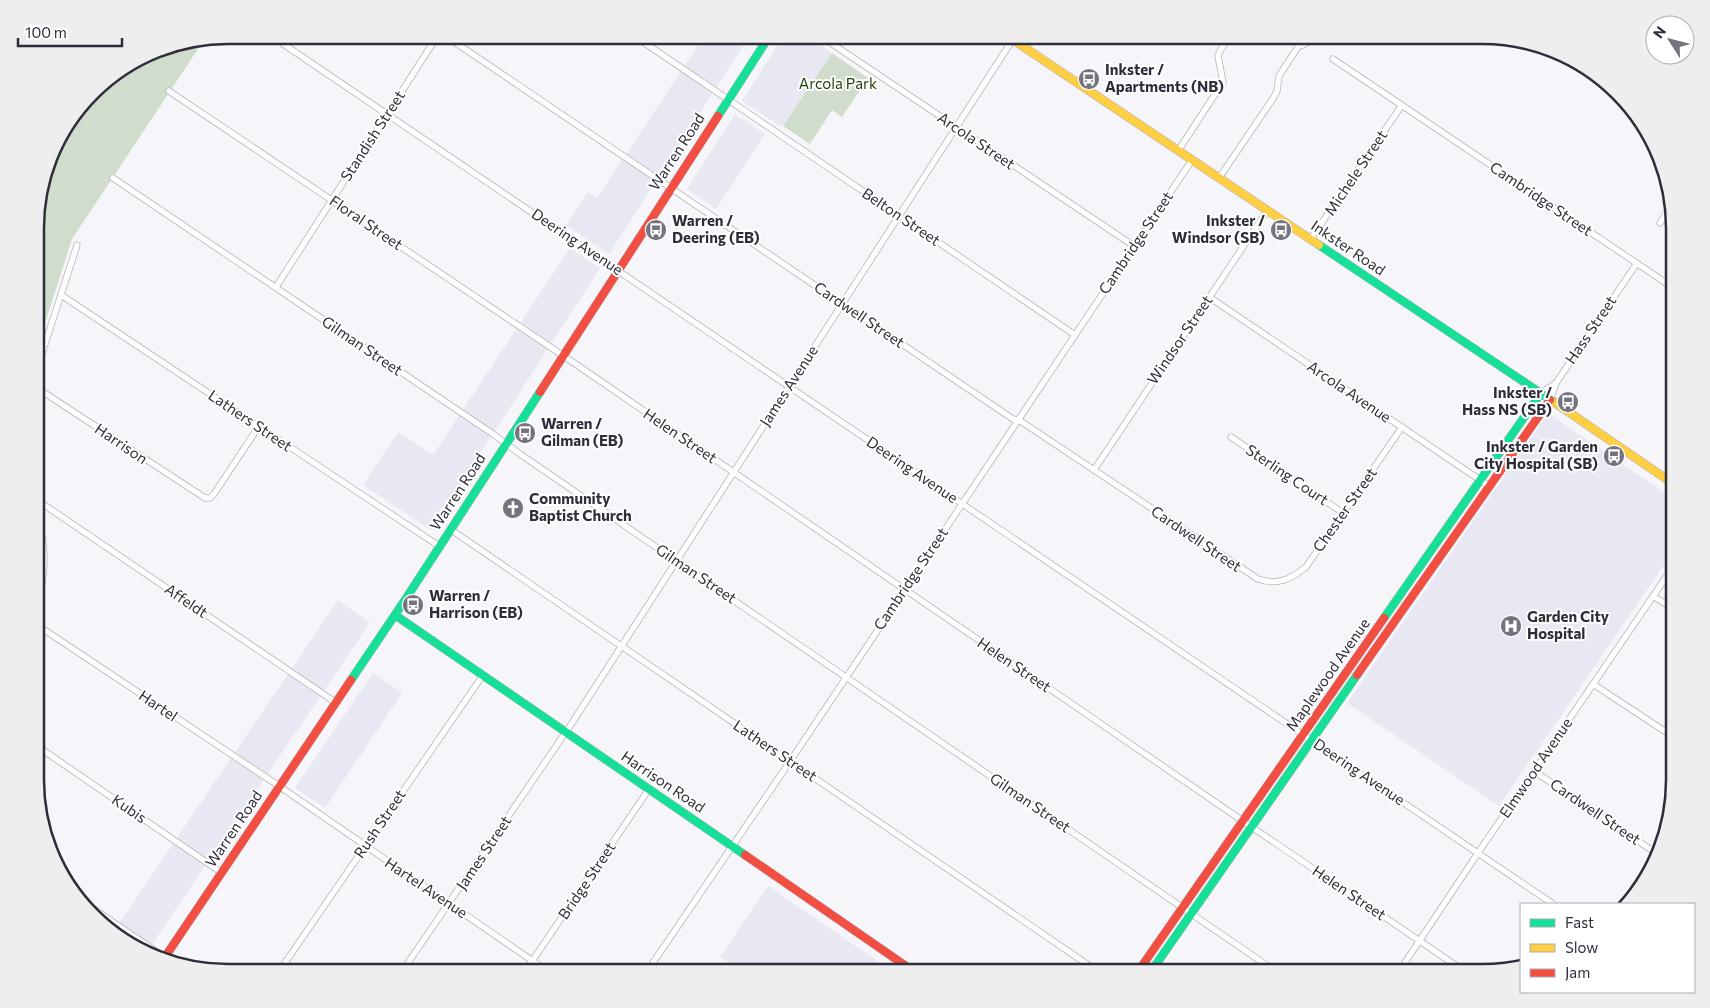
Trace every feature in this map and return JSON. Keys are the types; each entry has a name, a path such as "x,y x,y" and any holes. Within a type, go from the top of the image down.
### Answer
{"street":[{"name":"Deering Avenue","path":"283,44 1552,903"},
{"name":"Standish Street","path":"276,287 432,44"},
{"name":"Cardwell Street","path":"457,44 670,189 1249,574 1263,581 1279,582"},
{"name":"Belton Street","path":"646,44 1075,335"},
{"name":"Warren Road","path":"167,953 395,614 764,44"},
{"name":"Arcola Street","path":"832,44 1134,246"},
{"name":"James Avenue","path":"566,732 957,128 1005,44"},
{"name":"Inkster Road","path":"1019,44 1541,393 1666,479"},
{"path":"1178,151 1223,82 1218,56 1224,44"},
{"path":"1219,178 1278,91 1278,76 1298,47 1304,44"},
{"name":"Cambridge Street","path":"1333,59 1666,282"},
{"name":"Floral Street","path":"169,91 562,355"},
{"name":"Michele Street","path":"1310,240 1402,105"},
{"name":"Cambridge Street","path":"652,964 1192,160"},
{"name":"Gilman Street","path":"113,178 493,434 1265,964"},
{"name":"Windsor Street","path":"1094,470 1267,211"},
{"path":"1660,223 1666,214"},
{"path":"44,347 77,245"},
{"name":"Hass Street","path":"1541,393 1556,383 1637,263"},
{"name":"Lathers Street","path":"61,295 439,546"},
{"name":"Arcola Avenue","path":"1209,297 1489,486"},
{"name":"Helen Street","path":"562,355 1454,964"},
{"path":"1550,400 1556,383"},
{"name":"Harrison","path":"44,393 198,495 207,498 214,494 258,426"},
{"name":"Maplewood Avenue","path":"1143,964 1541,393"},
{"name":"Maplewood Avenue","path":"1156,964 1428,572 1550,400"},
{"name":"Chester Street","path":"1279,582 1292,578 1306,567 1402,427"},
{"name":"Sterling Court","path":"1231,437 1343,512"},
{"name":"Affeldt","path":"44,505 335,702"},
{"name":"Lathers Street","path":"450,529 1087,964"},
{"path":"44,543 44,572"},
{"path":"1420,568 1428,572"},
{"name":"Elmwood Avenue","path":"1404,964 1478,852 1666,577"},
{"path":"1653,596 1666,604"},
{"name":"Harrison Road","path":"395,614 903,964"},
{"name":"Hartel","path":"44,630 279,786"},
{"path":"1360,654 1368,659"},
{"name":"Rush Street","path":"284,964 483,675"},
{"path":"1593,684 1666,732"},
{"name":"James Street","path":"407,964 566,732"},
{"name":"Kubis","path":"44,751 222,873"},
{"name":"Cardwell Street","path":"1534,771 1652,850"},
{"name":"Hartel Avenue","path":"279,786 536,964"},
{"name":"Bridge Street","path":"530,964 650,789"},
{"path":"103,916 144,944"}],"shaded area":[{"path":"699,44 744,44 609,254 566,225 588,192 597,198"},
{"path":"778,44 819,44 832,53 783,126 780,126 742,101"},
{"path":"735,114 765,134 716,209 687,189"},
{"path":"570,248 600,268 431,530 363,485 398,432 433,455"},
{"name":"Garden City Hospital","path":"1548,413 1666,494 1666,562 1499,806 1347,703"},
{"path":"338,600 370,623 150,947 117,927"},
{"path":"373,673 402,693 325,808 295,788"},
{"path":"768,886 882,964 730,964 720,957"}],"green space":[{"path":"200,46 72,239 44,326 45,204 50,180 68,136 89,106 106,89 136,68 157,58"},
{"name":"Arcola Park","path":"832,53 868,78 842,117 832,110 810,144 783,126"}],"traffic: fast":[{"path":"718,116 764,44"},
{"path":"1319,245 1554,402"},
{"path":"351,680 540,392"},
{"path":"1384,618 1541,393"},
{"path":"395,615 745,855"},
{"path":"1156,964 1357,675"}],"traffic: slow":[{"path":"1019,44 1319,245"},
{"path":"1554,402 1666,479"}],"traffic: jam":[{"path":"540,392 718,116"},
{"path":"1357,675 1550,400"},
{"path":"1143,964 1384,618"},
{"path":"167,953 351,680"},
{"path":"745,855 903,964"}],"place":[{"name":"Inkster / Apartments (NB)","path":"1089,79"},
{"name":"Warren / Deering (EB)","path":"656,230"},
{"name":"Inkster / Windsor (SB)","path":"1281,230"},
{"name":"Inkster / Hass NS (SB)","path":"1568,402"},
{"name":"Warren / Gilman (EB)","path":"525,433"},
{"name":"Inkster / Garden City Hospital (SB)","path":"1614,456"},
{"name":"Community Baptist Church","path":"513,508"},
{"name":"Warren / Harrison (EB)","path":"413,605"},
{"name":"Garden City Hospital","path":"1511,626"}]}
